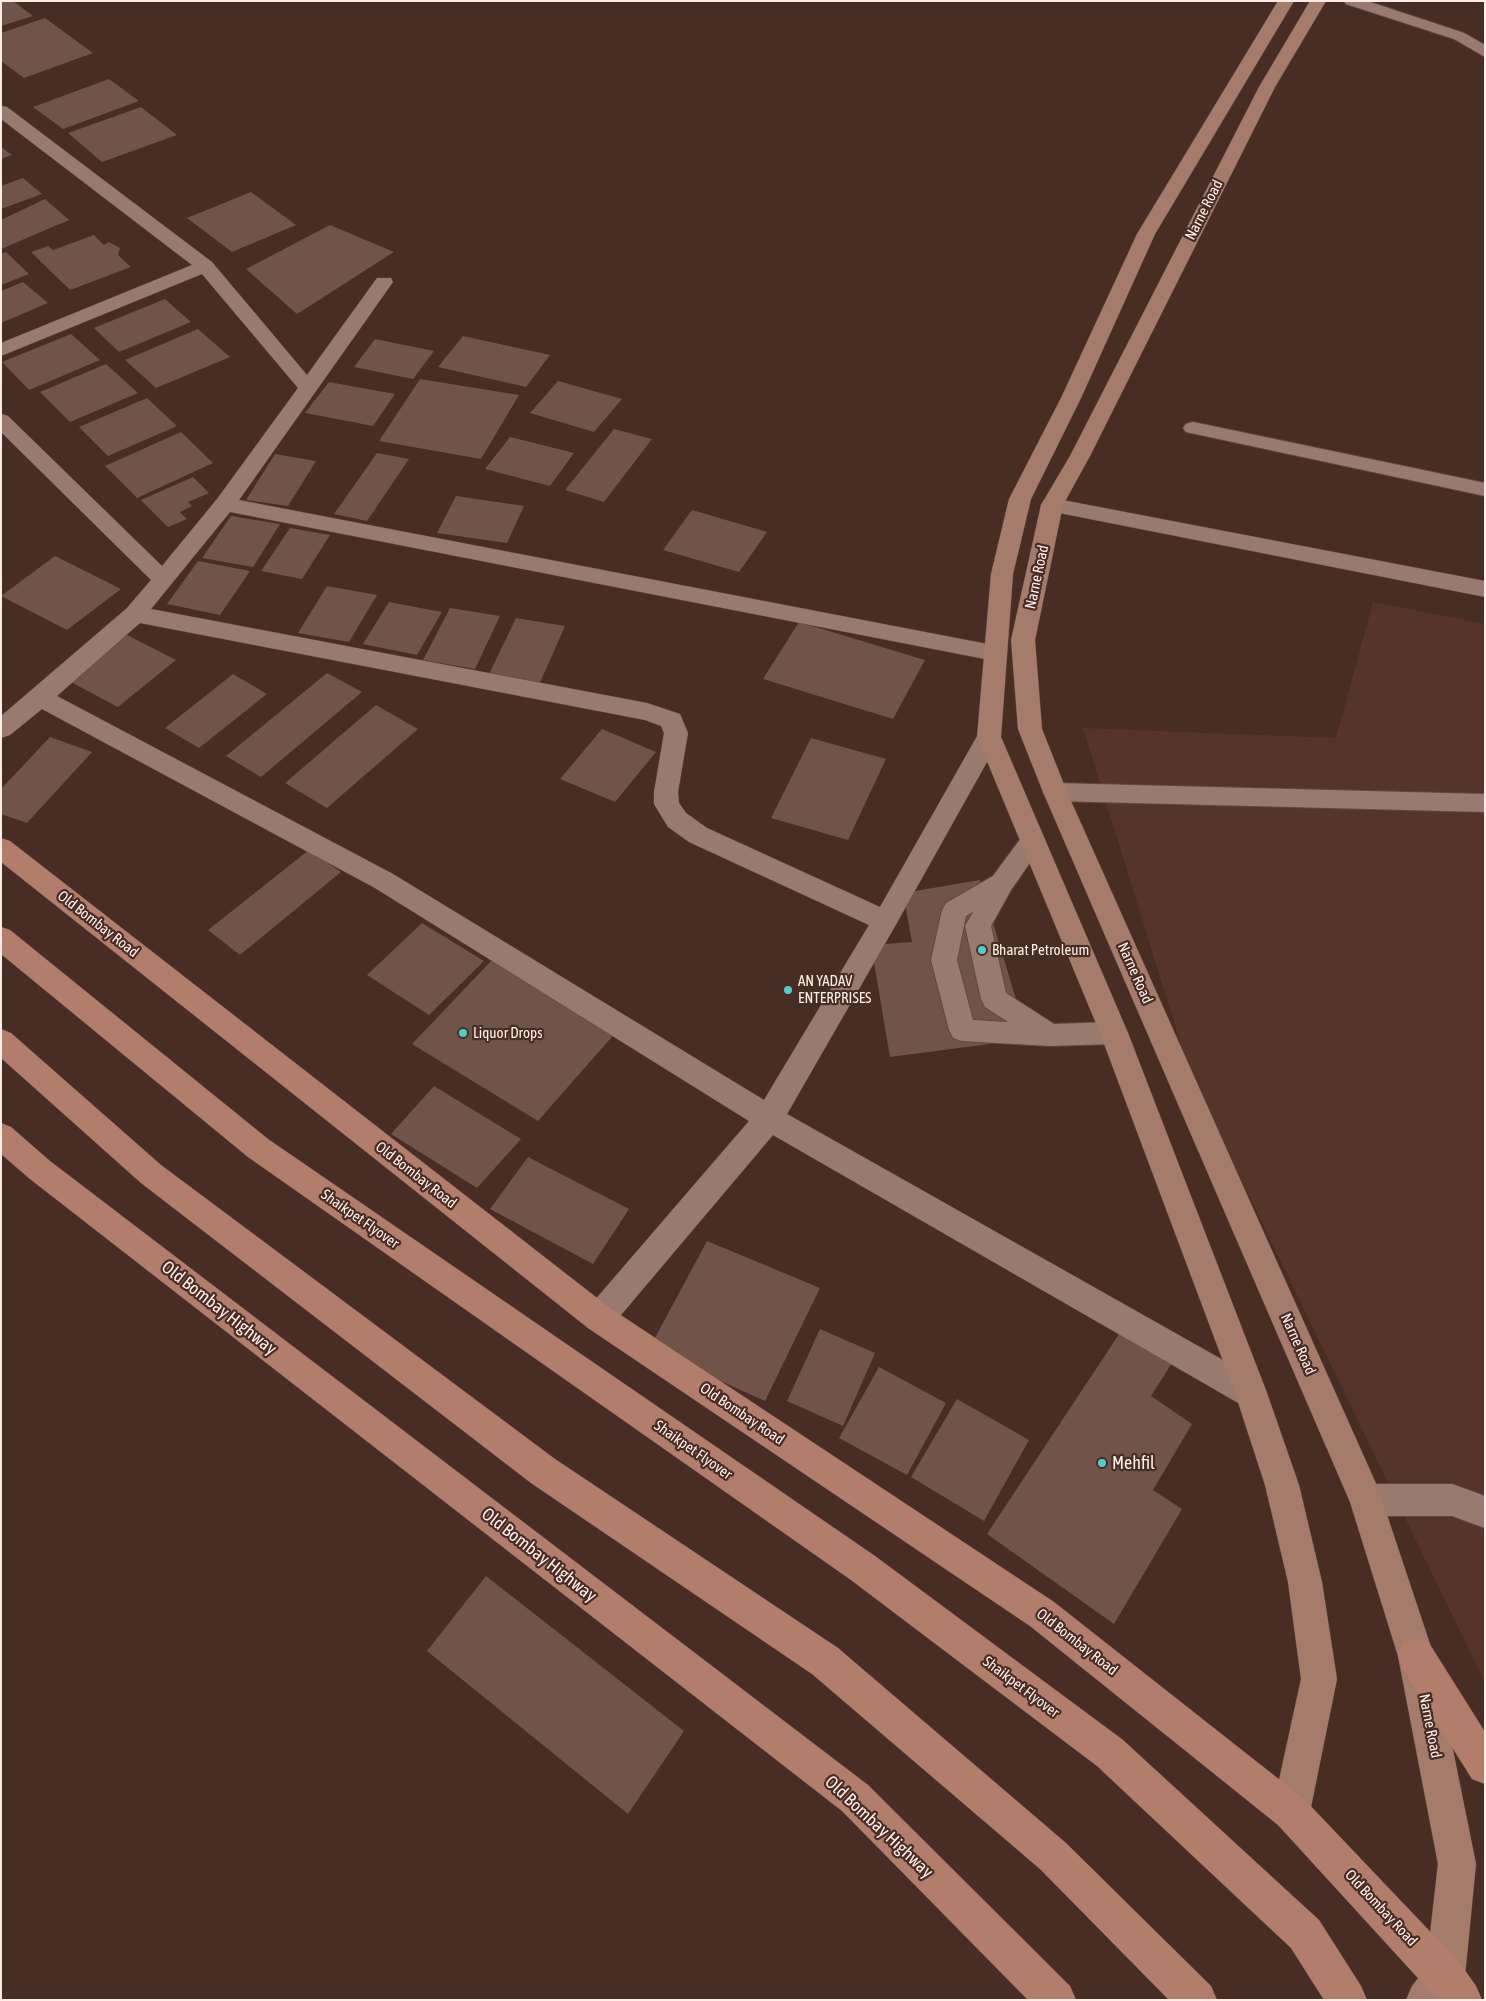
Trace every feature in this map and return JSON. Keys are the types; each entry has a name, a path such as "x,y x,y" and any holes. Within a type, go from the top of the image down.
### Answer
{"main road":[{"path":"1286,1 1146,234 1071,398 1020,499 1002,574 994,653 989,737 1114,1033 1252,1393 1282,1485 1305,1582 1320,1679 1291,1812"},
{"name":"Narne Road","path":"1318,1 1267,87 1089,438 1052,505 1023,640 1030,729 1055,792 1366,1500 1416,1656 1457,1864 1444,1992"},
{"name":"Old Bombay Road","path":"1,848 598,1318 1042,1614 1291,1812 1444,1992"},
{"name":"Shaikpet Flyover","path":"1,938 258,1148 863,1568 1110,1754 1305,1934 1347,2000"},
{"path":"1,1041 151,1174 535,1465 825,1661 1053,1856 1197,2000"},
{"name":"Old Bombay Highway","path":"1,1136 40,1170 854,1798 1056,2000"},
{"path":"1416,1656 1485,1766"}],"street":[{"path":"1,111 205,266 308,388"},
{"path":"1,350 205,266"},
{"path":"1,729 40,698 135,614 225,504 384,282"},
{"path":"1,420 164,580"},
{"path":"225,504 994,653"},
{"path":"1052,505 1485,589"},
{"path":"135,614 647,712 671,720 676,733 666,792 667,804 677,820 698,835 885,921"},
{"path":"40,698 384,881 769,1118 1252,1393"},
{"path":"598,1318 769,1118 885,921 989,737"}],"lane":[{"path":"1351,1 1459,36 1485,52"},
{"path":"1193,428 1485,490"},
{"path":"1055,792 1485,803"},
{"path":"1033,841 1002,883 978,926 994,1000 1050,1035"},
{"path":"1002,883 955,910 944,960 962,1030 1050,1035 1114,1033"},
{"path":"1366,1500 1452,1500 1485,1512"}],"shaded area":[{"path":"1373,602 1485,624 1485,1683 1190,1074 1083,728 1336,738"}],"building":[{"path":"1,1 13,1 33,16 1,26"},
{"path":"45,18 93,53 24,78 1,61 1,33"},
{"path":"109,79 139,101 63,129 33,107"},
{"path":"141,107 177,135 102,162 68,133"},
{"path":"1,147 12,155 1,159"},
{"path":"23,178 42,194 1,209 1,186"},
{"path":"251,192 296,225 232,252 187,218"},
{"path":"45,199 69,220 1,249 1,220"},
{"path":"330,225 394,252 297,314 246,269"},
{"path":"94,235 104,245 109,242 120,248 118,255 131,267 70,290 31,252 48,246 53,250"},
{"path":"6,252 29,274 1,285 1,254"},
{"path":"23,282 48,303 1,323 1,291"},
{"path":"165,299 191,322 119,352 94,328"},
{"path":"198,329 230,357 156,388 125,360"},
{"path":"71,334 100,360 29,390 2,362"},
{"path":"463,336 550,355 526,387 438,367"},
{"path":"375,339 434,351 413,379 354,367"},
{"path":"106,364 138,393 70,422 40,392"},
{"path":"420,379 519,395 481,459 379,441"},
{"path":"558,381 622,399 594,432 530,413"},
{"path":"329,382 395,394 373,426 305,413"},
{"path":"147,398 177,426 108,456 79,427"},
{"path":"614,429 652,439 604,502 565,490"},
{"path":"181,432 213,463 137,498 105,466"},
{"path":"510,437 574,453 550,486 485,469"},
{"path":"377,453 409,459 367,521 334,514"},
{"path":"275,454 316,461 288,506 246,500"},
{"path":"193,477 209,493 188,502 192,506 180,512 187,519 168,527 141,500"},
{"path":"456,496 524,506 507,543 437,533"},
{"path":"692,510 767,532 739,572 663,550"},
{"path":"231,516 280,524 253,567 202,558"},
{"path":"290,528 330,535 302,579 261,571"},
{"path":"55,556 121,589 67,630 1,596"},
{"path":"198,561 250,571 220,615 167,604"},
{"path":"327,586 377,595 349,642 298,633"},
{"path":"389,602 442,612 417,655 363,644"},
{"path":"450,608 500,616 475,669 423,660"},
{"path":"516,618 565,626 539,685 488,676"},
{"path":"799,622 925,660 893,719 763,679"},
{"path":"127,635 176,660 118,707 69,681"},
{"path":"327,673 362,692 261,777 226,756"},
{"path":"233,674 267,694 199,748 165,728"},
{"path":"376,705 418,729 327,808 285,783"},
{"path":"602,729 656,752 615,802 560,779"},
{"path":"50,737 92,752 27,823 1,814 1,789"},
{"path":"811,738 886,759 848,840 771,818"},
{"path":"309,850 341,872 240,955 208,930"},
{"path":"980,880 1028,1039 890,1057 871,945 912,942 903,893"},
{"path":"422,923 484,961 429,1015 367,975"},
{"path":"493,959 617,1031 538,1121 412,1044"},
{"path":"434,1086 521,1139 477,1188 391,1134"},
{"path":"528,1157 629,1209 593,1264 490,1209"},
{"path":"707,1241 820,1288 765,1401 649,1349"},
{"path":"820,1329 875,1353 843,1426 787,1401"},
{"path":"1121,1331 1172,1363 1151,1396 1192,1424 1153,1490 1182,1509 1114,1624 987,1534"},
{"path":"879,1367 946,1403 907,1475 839,1438"},
{"path":"957,1399 1029,1440 984,1521 911,1477"},
{"path":"486,1576 684,1731 628,1814 427,1651"}],"place":[{"name":"Bharat Petroleum","path":"982,950"},
{"name":"AN YADAV ENTERPRISES","path":"788,990"},
{"name":"Liquor Drops","path":"463,1033"},
{"name":"Mehfil","path":"1102,1463"}]}
